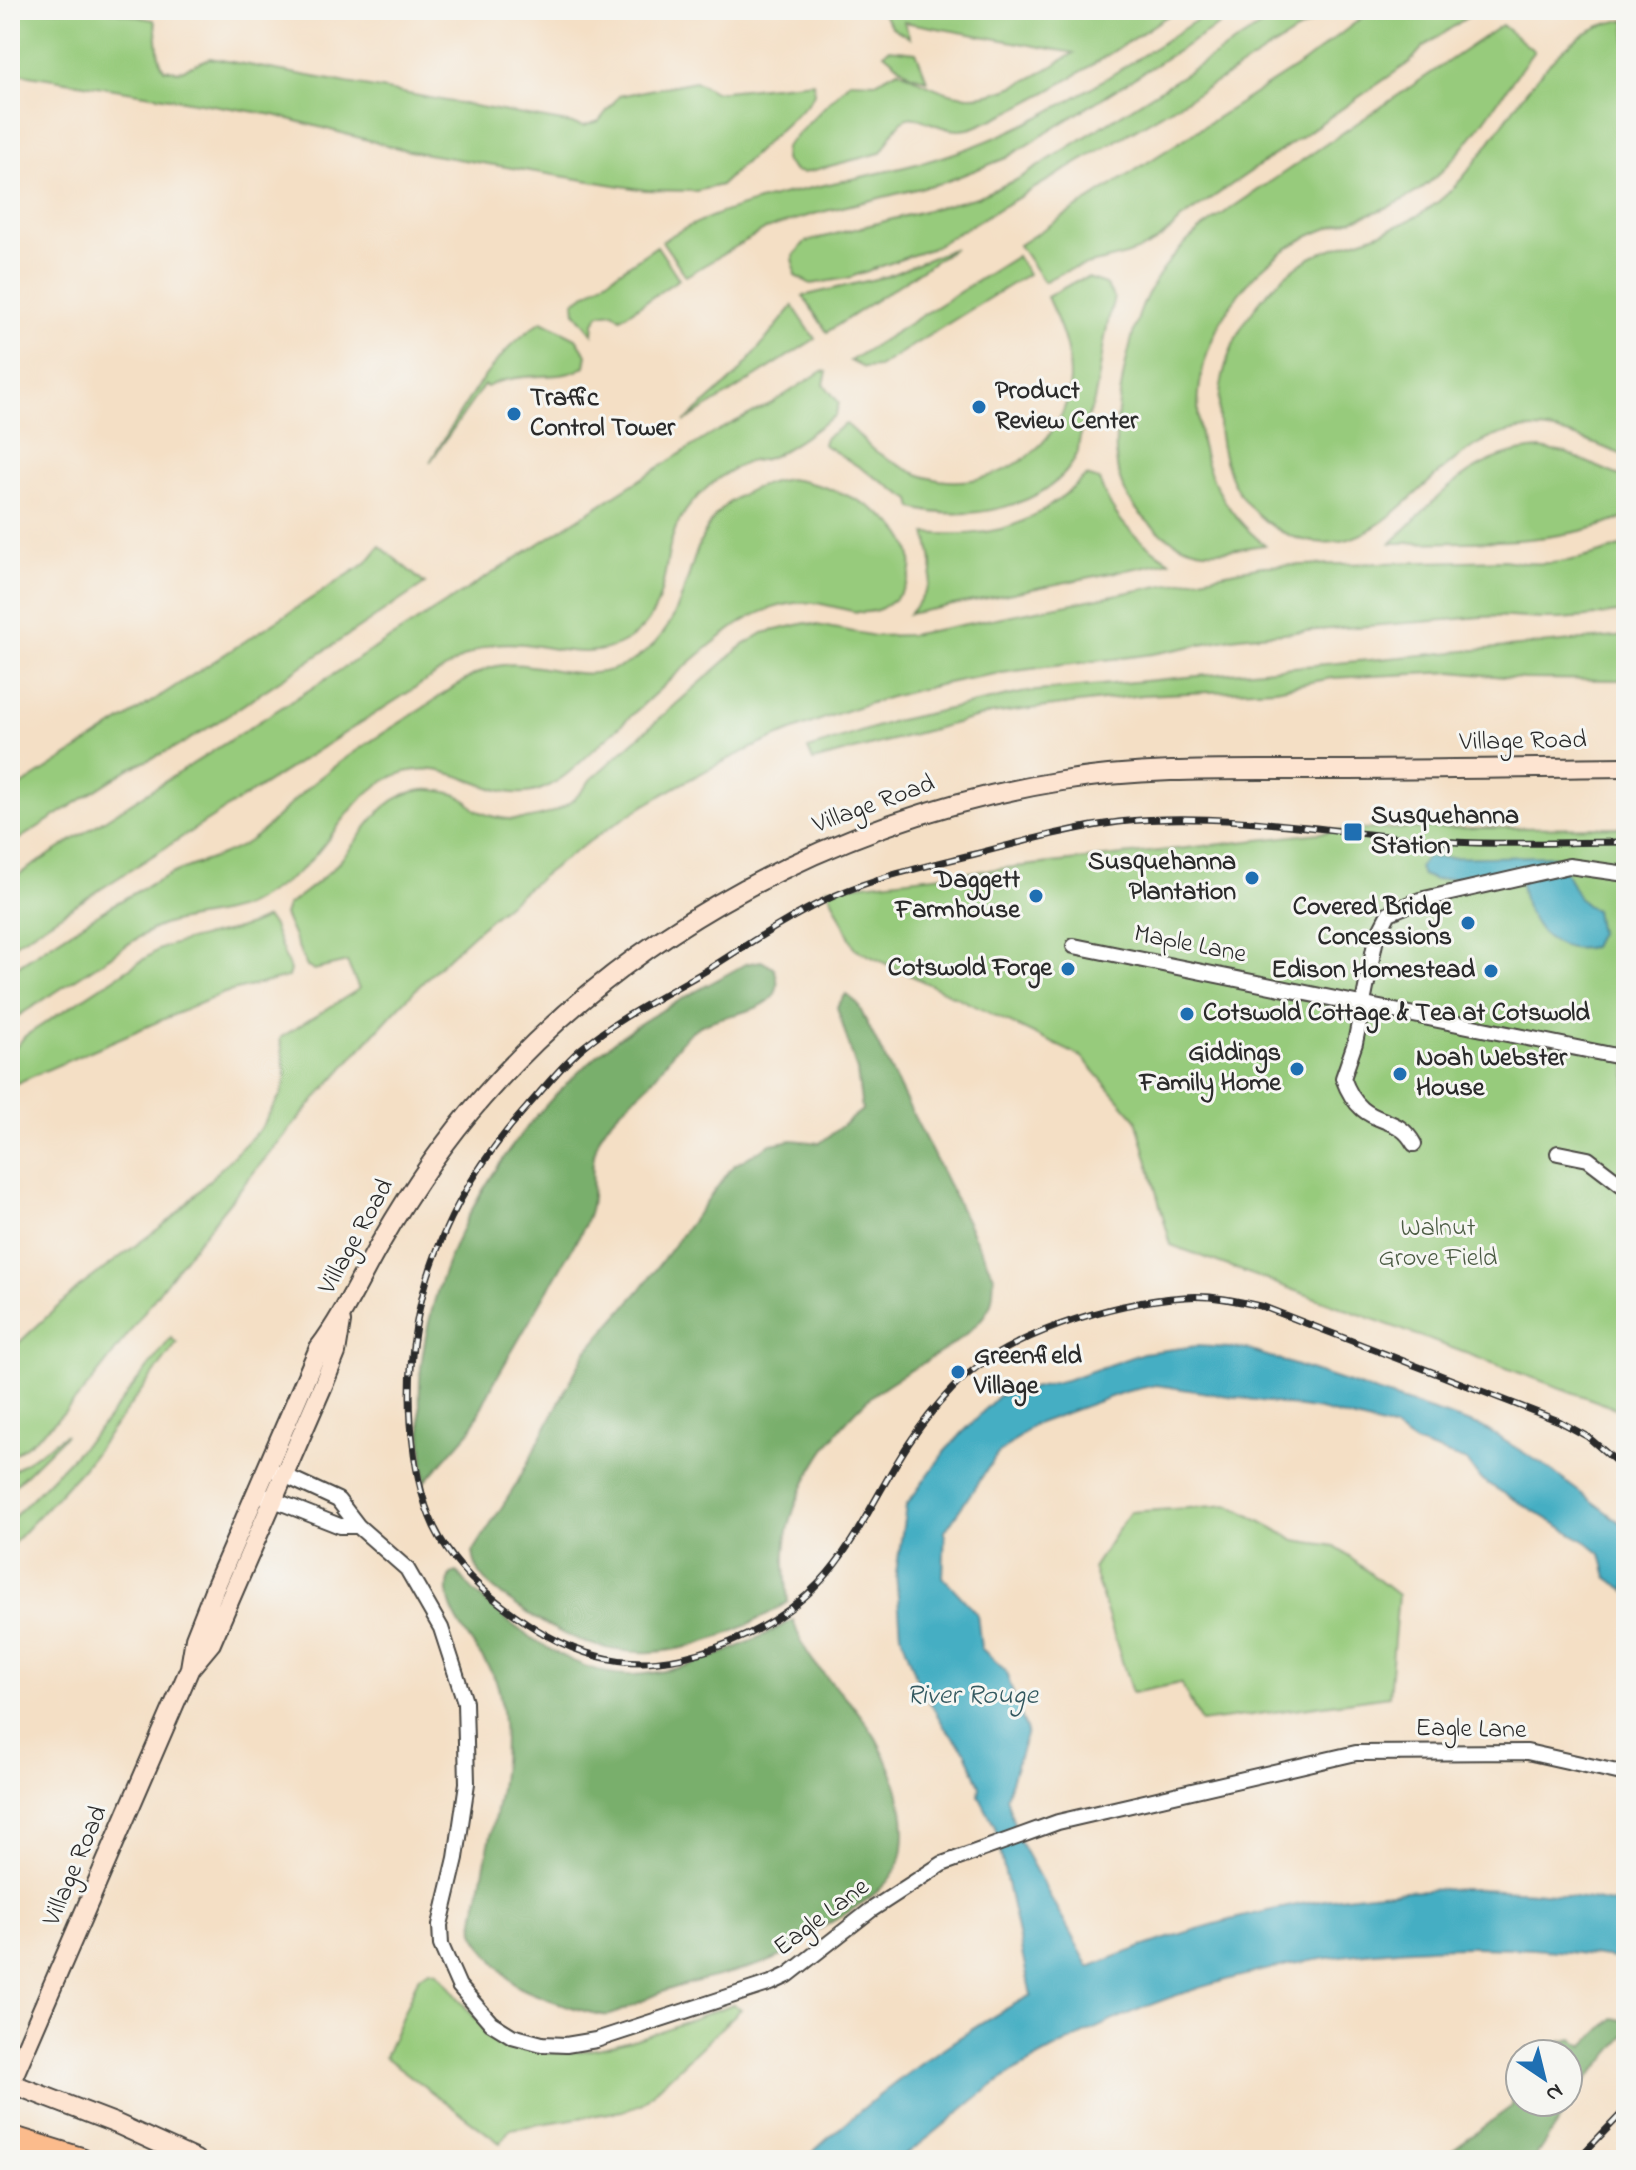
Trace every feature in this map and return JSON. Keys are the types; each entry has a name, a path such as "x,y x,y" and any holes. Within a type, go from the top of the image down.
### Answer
{"highway":[{"path":"10,2138 81,2160"},
{"path":"10,2155 26,2160"}],"street":[{"name":"Village Road","path":"10,2083 190,1668 211,1643 275,1472 336,1353 341,1319 380,1243 426,1170 481,1099 544,1032 623,965 768,875 892,823 964,802 1104,776 1198,770 1626,767"},
{"path":"1414,1144 1401,1128 1363,1112 1348,1091 1343,1069 1355,1043 1376,938 1389,913 1420,900 1569,866 1626,874"},
{"name":"Maple Lane","path":"1074,946 1626,1058"},
{"path":"1558,1153 1588,1159 1626,1188"},
{"name":"Eagle Lane","path":"275,1472 338,1500 358,1526 407,1569 441,1628 465,1702 467,1783 456,1858 440,1925 441,1945 459,1986 491,2023 542,2044 566,2045 596,2040 771,1983 788,1975 871,1910 942,1864 1058,1822 1356,1753 1527,1752 1626,1774"},
{"name":"Eagle Lane","path":"265,1496 340,1526 358,1526"},
{"path":"10,2083 104,2118 196,2160"}],"green space":[{"path":"10,10 105,10 154,20 159,57 164,69 179,71 210,58 584,126 599,121 619,96 695,81 714,92 813,82 814,94 721,185 696,191 645,190 409,151 274,115 10,72"},
{"path":"880,10 1177,10 1054,88 975,127 954,130 918,119 905,119 880,153 803,173 794,171 784,160 785,147 850,81 876,82 898,70 951,93 983,95 1024,82 1074,53 904,22 910,38 892,27"},
{"path":"1212,10 1243,10 1006,158 945,182 766,229 686,276 662,241 692,225 759,201 935,159 1009,132 1113,75"},
{"path":"1287,10 1331,10 1222,79 930,249 848,278 811,284 795,276 793,256 805,242 977,197 1018,179"},
{"path":"1372,10 1478,10 1423,47 1410,62 1180,220 1148,246 1079,267 1044,282 1019,245 1304,62"},
{"path":"1626,20 1626,456 1552,431 1537,429 1505,433 1475,446 1373,528 1346,540 1316,542 1274,527 1251,508 1234,484 1224,458 1219,422 1225,368 1238,334 1254,309 1274,286 1310,258 1375,235 1434,205 1461,180 1546,67 1570,44 1596,28"},
{"path":"1502,25 1534,51 1466,145 1418,191 1386,208 1317,232 1285,250 1251,280 1225,315 1207,353 1199,394 1200,435 1211,475 1233,512 1265,545 1206,551 1171,540 1148,522 1129,498 1118,472 1116,454 1123,378 1135,326 1151,288 1181,248 1202,228"},
{"path":"889,49 916,52 927,80 909,74 884,53"},
{"path":"657,246 679,279 621,318 613,312 600,314 594,322 593,334 575,312 574,302"},
{"path":"955,248 827,332 803,296 888,276"},
{"path":"1017,256 1028,274 878,367 864,368 850,361"},
{"path":"1088,278 1105,284 1114,298 1094,401 1078,452 1065,472 1049,487 1005,507 980,512 933,512 913,508 911,500 823,444 825,438 846,424 872,449 912,472 950,481 999,473 1021,461 1056,426 1066,404 1070,379 1063,337 1047,297"},
{"path":"793,306 815,339 684,422 737,375"},
{"path":"542,321 576,338 587,355 585,366 566,374 484,385 430,462 492,367"},
{"path":"822,371 827,372 824,384 839,403 835,416 777,454 745,463 726,473 693,501 674,533 659,599 652,615 642,629 626,641 593,652 512,643 495,644 474,652 10,947 10,880 713,433 772,403"},
{"path":"1540,449 1566,453 1626,479 1626,517 1598,527 1540,538 1391,543 1441,494 1475,469 1494,459"},
{"path":"1086,476 1099,480 1111,507 1127,528 1170,561 909,614 924,594 931,576 926,533 974,534 1014,525 1049,506"},
{"path":"788,479 848,496 868,506 901,534 909,551 911,570 905,587 892,601 882,608 866,612 815,603 793,603 751,617 699,655 566,775 542,789 523,793 504,792 449,773 430,770 409,771 386,780 359,801 304,867 267,894 233,910 168,923 151,930 10,1021 10,971 145,887 248,842 337,764 466,679 500,665 519,664 592,673 613,670 634,660 659,638 675,613 705,532 722,509 748,491"},
{"path":"1626,545 1626,612 1558,619 1481,617 1240,637 1157,653 968,679 864,705 788,733 714,766 644,806 577,850 513,899 453,953 335,1077 247,1180 76,1400 34,1440 10,1457 10,1351 78,1288 170,1220 261,1128 281,1094 286,1077 280,1038 359,989 347,962 314,970 307,967 284,915 287,906 332,869 374,818 395,799 408,793 433,790 450,793 466,800 476,810 508,819 524,819 555,811 569,803 590,780 743,645 763,633 806,623 875,636 910,635 1262,566 1504,560 1551,563"},
{"path":"380,546 425,584 216,723 180,745 129,769 10,845 10,793 366,563"},
{"path":"1626,636 1626,680 1524,679 1453,672 1332,678 1276,689 1143,695 990,714 813,761 808,749 894,721 1026,692"},
{"name":"Walnut Grove Field","path":"1626,827 1626,1412 1171,1245 1136,1119 1082,1057 855,949 827,888 1356,829"},
{"path":"266,918 272,924 290,970 288,977 224,993 10,1086 10,1054 25,1036 158,950"},
{"path":"761,961 774,968 777,984 774,996 751,1010 720,1018 692,1031 653,1079 601,1134 593,1160 592,1197 583,1229 493,1384 470,1431 425,1482 420,1381 429,1321 459,1234 506,1155 534,1118 566,1084 616,1040 745,964"},
{"path":"846,994 857,1003 994,1276 990,1306 968,1333 873,1395 827,1446 803,1487 788,1531 785,1559 788,1602 719,1637 686,1647 652,1652 619,1651 586,1643 552,1628 494,1589 478,1570 473,1552 516,1485 585,1353 640,1290 733,1166 771,1144 792,1140 820,1143 862,1110 857,1071 837,1007"},
{"path":"171,1338 177,1343 83,1468 10,1547 10,1521 102,1426"},
{"path":"65,1436 10,1490 10,1473"},
{"path":"1230,1505 1295,1540 1335,1546 1398,1595 1389,1696 1201,1722 1181,1683 1132,1693 1093,1568 1130,1512"},
{"path":"457,1572 491,1607 536,1641 585,1666 610,1673 653,1673 695,1663 754,1640 793,1620 811,1659 866,1722 885,1755 898,1792 904,1830 903,1848 892,1876 870,1898 811,1934 786,1954 665,1991 610,2015 579,2009 519,1987 494,1961 474,1931 474,1916 500,1786 504,1744 496,1681 449,1602 451,1574"},
{"path":"430,1970 437,1972 486,2027 514,2044 544,2051 576,2052 608,2047 733,2004 741,2009 641,2104 622,2111 510,2129 500,2143 385,2057 419,1976"},
{"path":"1613,2018 1626,2021 1626,2035 1584,2084 1584,2046"},
{"path":"1504,2112 1504,2118 1561,2118 1533,2160 1438,2160"}],"water":[{"path":"1553,856 1580,899 1595,910 1599,933 1592,947 1566,947 1539,929 1527,907 1516,871 1435,880 1422,875 1419,868 1426,858"},
{"name":"River Rouge","path":"1197,1346 1246,1349 1482,1427 1542,1464 1622,1524 1626,1529 1626,1591 1607,1577 1601,1554 1588,1543 1480,1479 1467,1461 1415,1443 1394,1429 1320,1410 1156,1385 1124,1392 1033,1425 997,1455 945,1531 943,1577 977,1614 981,1648 1005,1670 1027,1732 1006,1797 1019,1840 1089,1967 1153,1943 1286,1907 1353,1896 1421,1890 1490,1889 1558,1895 1626,1906 1626,1960 1554,1951 1481,1947 1409,1949 1336,1957 1264,1970 1194,1990 1126,2015 1060,2046 995,2084 896,2160 863,2163 804,2160 912,2070 1031,1995 995,1827 979,1796 980,1786 966,1752 945,1728 918,1682 901,1634 896,1573 906,1506 946,1450 998,1396 1066,1380 1143,1353"}],"railway":[{"path":"1626,842 1450,842 1234,820 1157,819 1119,822 1046,836 903,872 834,896 785,921 611,1026 582,1048 554,1076 499,1141 453,1214 423,1293 414,1335 410,1378 411,1423 418,1480 434,1527 461,1568 503,1606 548,1636 584,1652 627,1661 685,1657 715,1648 765,1625 803,1598 832,1568 921,1427 952,1389 974,1370 1029,1337 1060,1325 1156,1300 1195,1297 1264,1307 1559,1421 1588,1437 1626,1470"},
{"path":"1577,2160 1626,2109"}],"place":[{"name":"Product Review Center","path":"979,407"},
{"name":"Traffic Control Tower","path":"514,414"},
{"name":"Susquehanna Station","path":"1353,832"},
{"name":"Susquehanna Plantation","path":"1252,878"},
{"name":"Daggett Farmhouse","path":"1036,896"},
{"name":"Covered Bridge Concessions","path":"1468,923"},
{"name":"Cotswold Forge","path":"1068,969"},
{"name":"Edison Homestead","path":"1491,971"},
{"name":"Cotswold Cottage & Tea at Cotswold","path":"1187,1014"},
{"name":"Giddings Family Home","path":"1297,1069"},
{"name":"Noah Webster House","path":"1400,1074"},
{"name":"Greenfield Village","path":"958,1372"}]}
